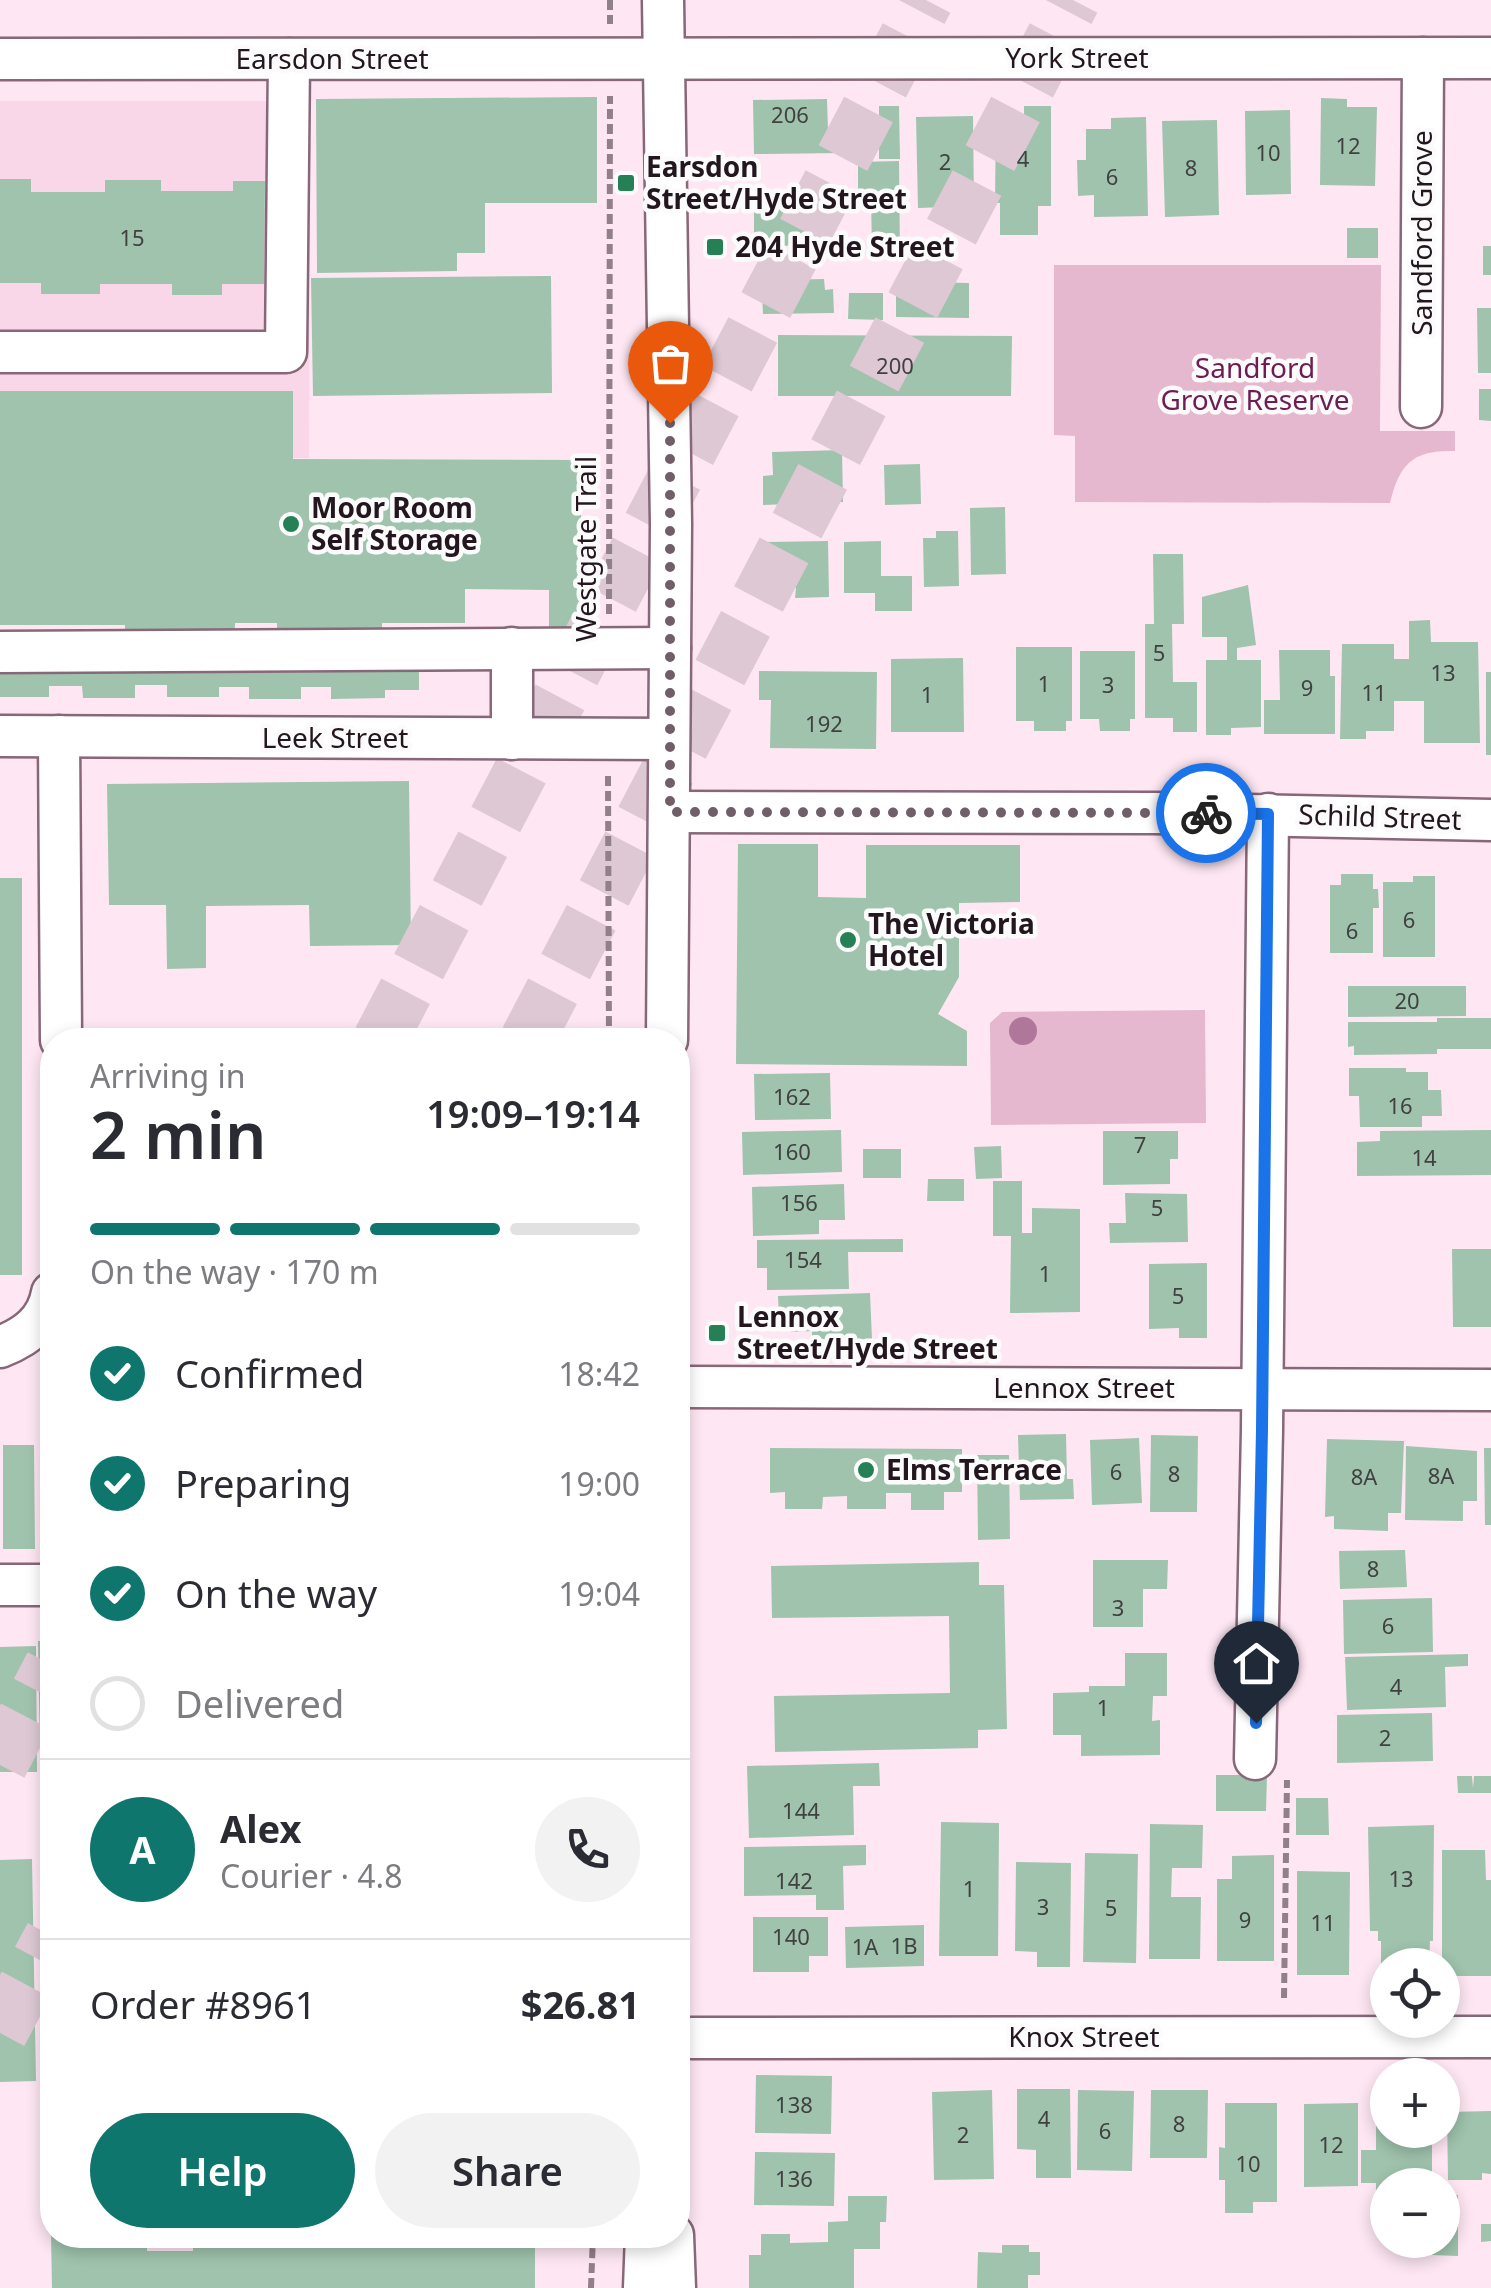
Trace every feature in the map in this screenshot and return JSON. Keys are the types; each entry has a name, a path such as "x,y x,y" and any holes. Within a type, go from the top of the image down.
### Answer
{"street":[{"path":"663,0 670,648 667,1028"},
{"name":"Earsdon Street","path":"0,58 663,58"},
{"path":"0,352 286,352 289,58"},
{"name":"York Street","path":"663,58 1491,58"},
{"name":"Sandford Grove","path":"1421,407 1423,58"},
{"path":"512,648 512,740"},
{"path":"0,652 670,648"},
{"name":"Leek Street","path":"0,736 669,739"},
{"path":"58,736 61,1028"},
{"name":"Schild Street","path":"670,812 1268,814 1491,820"},
{"path":"1255,1759 1268,814"},
{"path":"0,1346 25,1338 40,1319"},
{"name":"Lennox Street","path":"690,1387 1491,1390"},
{"path":"0,1586 40,1585"},
{"name":"Knox Street","path":"690,2038 1491,2037"},
{"path":"644,2288 646,2248"},
{"path":"673,2248 675,2288"}],"path":[{"name":"Westgate Trail","path":"609,648 610,58"},
{"path":"608,740 609,1028"},
{"path":"1255,1759 1287,1760 1284,1998"},
{"path":"590,2288 592,2248"}],"shaded area":[{"path":"0,101 310,101 309,458 0,458"}],"green space":[{"name":"Sandford Grove Reserve","path":"1054,265 1381,265 1380,431 1455,431 1455,451 1429,453 1411,461 1399,477 1390,503 1075,502 1075,436 1054,435"},
{"path":"1205,1010 1206,1123 991,1125 990,1023 1002,1012"}],"building":[{"path":"597,97 597,203 485,203 485,253 457,253 457,271 317,273 316,99"},
{"path":"1321,98 1347,99 1347,107 1377,107 1375,186 1320,185"},
{"path":"827,99 828,130 845,130 845,153 754,154 753,100"},
{"path":"879,106 899,106 900,159 879,159"},
{"path":"1024,106 1051,106 1051,206 1038,206 1038,235 1000,235 1000,203 995,203 996,115 1024,115"},
{"path":"1290,110 1291,194 1246,195 1245,111"},
{"path":"973,116 974,206 918,208 916,117"},
{"path":"1146,117 1148,216 1094,217 1094,195 1078,196 1077,160 1086,160 1086,129 1111,129 1111,118"},
{"path":"1217,120 1219,215 1165,217 1162,121"},
{"path":"899,161 900,254 872,255 871,196 858,197 858,162"},
{"path":"0,179 31,179 31,192 105,192 105,180 161,180 161,191 233,191 233,181 265,181 264,284 222,284 222,295 172,295 172,284 100,284 100,294 41,294 41,283 0,283"},
{"path":"823,186 841,186 841,220 833,221 833,245 754,246 754,191 823,191"},
{"path":"1347,228 1378,228 1378,258 1347,258"},
{"path":"1483,246 1491,246 1491,275 1483,275"},
{"path":"551,276 552,393 313,396 311,278"},
{"path":"824,279 825,290 833,289 834,313 763,314 762,293 778,292 778,280"},
{"path":"920,282 969,283 969,318 896,317 896,296 920,296"},
{"path":"849,293 883,293 883,320 848,319"},
{"path":"1477,308 1491,308 1491,373 1478,373"},
{"path":"778,335 1012,336 1011,396 778,396"},
{"path":"1479,389 1491,389 1491,421 1479,420"},
{"name":"Moor Room Self Storage","path":"0,391 293,391 293,459 581,460 581,632 549,632 549,590 465,589 465,623 382,623 382,645 277,645 277,623 235,623 234,647 125,646 125,625 0,625"},
{"path":"842,450 843,502 763,505 763,476 773,475 772,452"},
{"path":"920,464 921,504 885,505 884,465"},
{"path":"1005,507 1006,574 971,575 970,508"},
{"path":"936,531 958,531 959,586 924,587 923,538 936,538"},
{"path":"828,541 829,597 795,598 796,588 768,588 768,542"},
{"path":"881,541 881,576 912,576 912,611 875,611 875,593 844,593 844,542"},
{"path":"1153,554 1183,554 1184,624 1172,624 1173,682 1197,682 1197,732 1173,732 1173,718 1145,718 1145,624 1154,624"},
{"path":"1248,585 1256,645 1237,648 1237,660 1261,660 1261,727 1231,728 1231,735 1206,735 1206,660 1227,660 1227,637 1202,637 1202,597"},
{"path":"1430,620 1431,642 1478,642 1480,743 1424,743 1424,701 1394,701 1394,731 1366,731 1366,739 1340,739 1342,644 1394,644 1394,659 1409,659 1409,621"},
{"path":"1016,647 1072,647 1072,721 1066,721 1066,731 1034,731 1034,721 1016,721"},
{"path":"1279,650 1330,650 1330,676 1335,676 1335,734 1264,734 1264,700 1280,700"},
{"path":"1080,651 1135,651 1135,719 1130,719 1130,731 1100,731 1099,719 1080,719"},
{"path":"963,658 964,732 891,732 891,659"},
{"path":"419,661 419,690 385,690 385,698 331,699 331,687 301,687 301,699 249,699 249,687 219,687 219,697 167,697 167,685 135,685 135,698 83,698 82,686 49,686 49,697 0,697 0,662"},
{"path":"759,671 877,672 876,749 770,748 771,700 759,700"},
{"path":"1486,672 1491,672 1491,755 1486,755"},
{"path":"409,781 411,945 310,946 309,905 206,906 206,968 167,969 166,905 109,905 107,784"},
{"name":"The Victoria Hotel","path":"738,844 818,844 818,897 866,898 866,845 1020,845 1020,902 959,903 959,977 938,1014 967,1031 967,1066 736,1064"},
{"path":"1341,874 1373,874 1379,908 1373,908 1373,953 1330,953 1330,885 1341,885"},
{"path":"1413,876 1435,876 1435,957 1383,957 1383,882 1413,882"},
{"path":"0,878 22,878 22,1275 0,1275"},
{"path":"1348,986 1466,986 1466,1016 1348,1017"},
{"path":"1437,1018 1491,1018 1491,1049 1354,1055 1354,1046 1348,1047 1348,1022 1437,1022"},
{"path":"1349,1068 1428,1072 1428,1090 1441,1090 1442,1116 1422,1116 1422,1127 1360,1127 1359,1096 1349,1096"},
{"path":"830,1073 831,1119 755,1120 754,1074"},
{"path":"841,1130 842,1172 743,1175 742,1132"},
{"path":"1491,1130 1491,1175 1357,1176 1357,1142 1380,1141 1380,1131"},
{"path":"1103,1131 1178,1131 1178,1159 1170,1159 1170,1184 1103,1185"},
{"path":"1001,1146 1002,1178 976,1179 974,1147"},
{"path":"863,1149 901,1149 901,1178 863,1178"},
{"path":"928,1179 964,1179 964,1201 927,1201"},
{"path":"993,1181 1022,1181 1022,1233 1032,1233 1032,1208 1080,1209 1080,1312 1010,1313 1011,1236 993,1236"},
{"path":"844,1184 845,1220 819,1220 819,1234 753,1236 752,1187"},
{"path":"1125,1193 1187,1194 1188,1242 1110,1243 1109,1223 1126,1223"},
{"path":"903,1239 903,1252 848,1252 849,1289 767,1290 767,1268 757,1268 757,1240"},
{"path":"1452,1249 1491,1249 1491,1327 1453,1327"},
{"path":"1207,1263 1207,1338 1179,1338 1179,1328 1149,1329 1149,1264"},
{"path":"870,1293 872,1339 812,1341 812,1331 791,1332 791,1315 779,1316 778,1296"},
{"path":"1066,1434 1067,1479 1073,1479 1074,1499 1020,1500 1018,1435"},
{"path":"1151,1435 1198,1436 1197,1512 1150,1512"},
{"path":"1139,1438 1142,1503 1092,1505 1090,1440"},
{"path":"1327,1439 1404,1441 1401,1513 1388,1513 1388,1531 1334,1529 1334,1516 1325,1517"},
{"path":"3,1445 34,1445 35,1549 3,1549"},
{"path":"1406,1446 1477,1451 1477,1501 1463,1501 1463,1521 1405,1520"},
{"name":"Elms Terrace","path":"770,1448 962,1449 962,1492 944,1492 944,1510 911,1510 911,1493 886,1493 886,1509 847,1509 847,1496 823,1497 822,1509 785,1509 785,1492 770,1493"},
{"path":"1484,1448 1491,1448 1491,1525 1485,1525"},
{"path":"977,1455 1009,1455 1010,1539 978,1540"},
{"path":"1405,1550 1407,1587 1340,1589 1339,1551"},
{"path":"1093,1560 1168,1560 1167,1589 1143,1589 1143,1627 1093,1627"},
{"path":"979,1562 979,1585 1004,1585 1007,1729 978,1730 978,1748 775,1752 774,1696 950,1693 949,1616 772,1618 771,1566"},
{"path":"1432,1598 1433,1652 1344,1654 1343,1600"},
{"path":"38,1641 40,1641 40,1752"},
{"path":"36,1646 37,1772 0,1772 0,1647"},
{"path":"1125,1653 1167,1653 1167,1696 1153,1696 1152,1721 1160,1720 1160,1755 1081,1756 1081,1735 1053,1735 1053,1693 1089,1692 1089,1686 1125,1686"},
{"path":"1468,1654 1468,1666 1445,1667 1446,1707 1347,1710 1345,1657"},
{"path":"1432,1713 1433,1761 1337,1763 1337,1715"},
{"path":"879,1763 880,1786 853,1786 854,1835 749,1838 747,1766"},
{"path":"1216,1775 1267,1775 1266,1811 1216,1811"},
{"path":"1457,1776 1472,1776 1473,1788 1474,1776 1491,1776 1491,1793 1458,1793"},
{"path":"1296,1798 1328,1798 1329,1835 1296,1835"},
{"path":"941,1822 999,1823 998,1956 939,1956"},
{"path":"1150,1824 1203,1825 1202,1868 1172,1868 1171,1897 1201,1897 1200,1959 1149,1959"},
{"path":"1434,1825 1433,1941 1430,1948 1381,1948 1378,1931 1370,1931 1368,1827"},
{"path":"866,1845 866,1865 843,1866 844,1910 816,1910 816,1895 744,1896 744,1847"},
{"path":"1442,1850 1485,1850 1486,1880 1491,1880 1491,1976 1460,1976 1460,1948 1442,1948"},
{"path":"1085,1853 1138,1854 1136,1963 1083,1962"},
{"path":"1274,1855 1274,1961 1217,1961 1217,1879 1232,1879 1232,1856"},
{"path":"32,1859 36,2081 0,2082 0,1860"},
{"path":"1016,1862 1071,1863 1070,1967 1037,1967 1037,1952 1015,1951"},
{"path":"1297,1871 1350,1872 1349,1975 1297,1975"},
{"path":"753,1917 828,1917 828,1956 809,1956 809,1972 753,1972"},
{"path":"924,1925 924,1966 846,1968 845,1927"},
{"path":"756,2075 832,2076 831,2134 755,2133"},
{"path":"1017,2089 1070,2089 1071,2178 1036,2178 1036,2150 1017,2149"},
{"path":"992,2090 994,2179 934,2180 932,2092"},
{"path":"1078,2090 1134,2091 1132,2171 1077,2170"},
{"path":"1151,2090 1208,2090 1207,2158 1150,2158"},
{"path":"1225,2103 1277,2103 1277,2202 1253,2202 1253,2213 1225,2213 1219,2147 1225,2148"},
{"path":"1358,2103 1358,2186 1304,2187 1304,2104"},
{"path":"1491,2111 1491,2174 1482,2173 1482,2180 1460,2180 1460,2168 1448,2168 1448,2148 1460,2148 1460,2112"},
{"path":"1432,2148 1432,2168 1370,2168 1370,2183 1361,2183 1361,2150"},
{"path":"755,2152 835,2153 834,2206 754,2205"},
{"path":"848,2196 887,2196 886,2222 880,2222 880,2249 854,2249 854,2288 749,2288 749,2255 761,2255 761,2234 790,2234 790,2243 828,2242 828,2222 848,2221"},
{"path":"1481,2224 1491,2224 1491,2241 1481,2242"},
{"path":"1002,2245 1029,2245 1029,2252 1040,2252 1040,2275 1028,2275 1028,2288 977,2288 978,2252 1002,2253"},
{"path":"51,2248 535,2248 535,2288 52,2288"}],"tunnel":[{"path":"386,1028 926,0"},
{"path":"533,1028 1073,0"},
{"path":"0,1765 40,1688"},
{"path":"0,2033 40,1958"}],"way so far":[{"path":"670,423 670,812 1206,813"}],"place":[{"name":"Earsdon Street/Hyde Street","path":"626,183"},
{"name":"204 Hyde Street","path":"715,247"},
{"name":"Moor Room Self Storage","path":"291,524"},
{"name":"The Victoria Hotel","path":"848,940"},
{"name":"Lennox Street/Hyde Street","path":"717,1333"},
{"name":"Elms Terrace","path":"866,1470"}],"route":[{"path":"1206,813 1268,814 1256,1723"}]}
